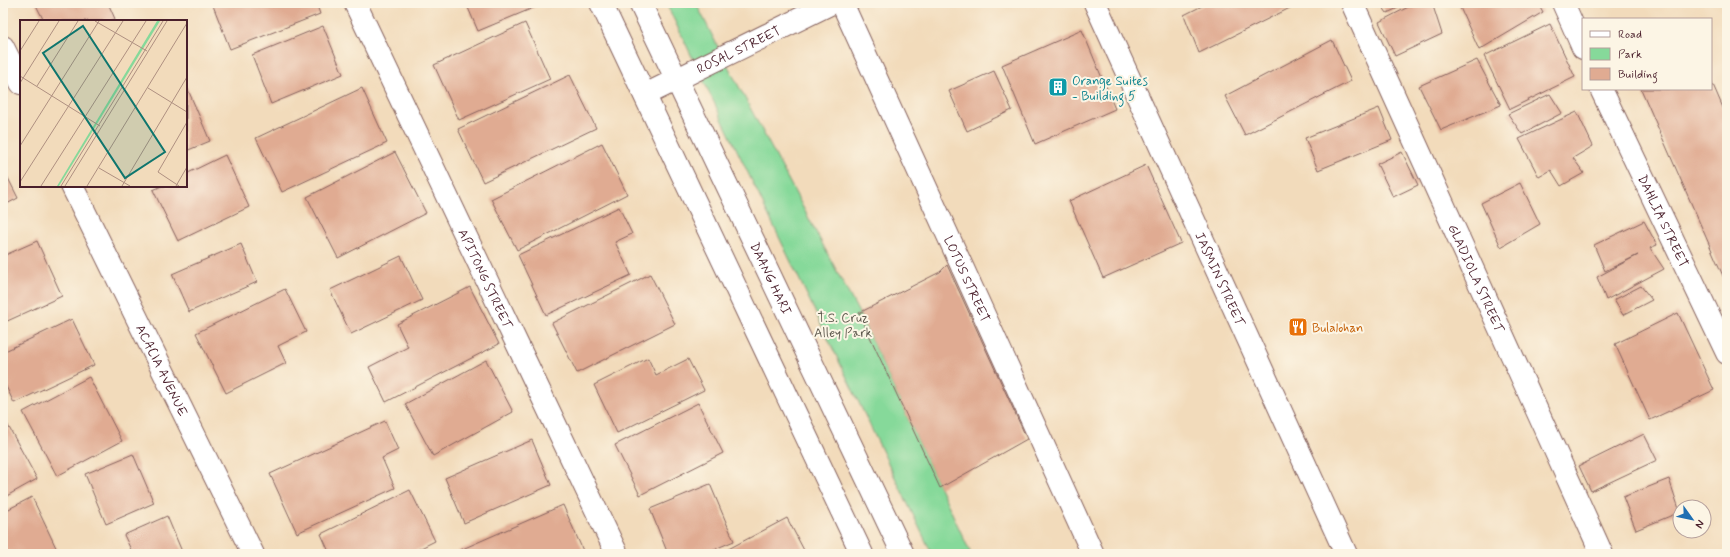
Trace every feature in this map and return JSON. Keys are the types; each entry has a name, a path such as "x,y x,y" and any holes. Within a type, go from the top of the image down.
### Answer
{"street":[{"name":"APITONG STREET","path":"355,3 617,554"},
{"path":"601,3 862,554"},
{"name":"DAANG HARI","path":"640,3 903,554"},
{"name":"ROSAL STREET","path":"645,95 832,3"},
{"name":"LOTUS STREET","path":"842,3 1093,554"},
{"name":"JASMIN STREET","path":"1095,3 1346,554"},
{"name":"GLADIOLA STREET","path":"1352,3 1602,554"},
{"path":"1563,3 1582,46"},
{"path":"3,47 20,81"},
{"name":"DAHLIA STREET","path":"1601,90 1727,353"},
{"name":"ACACIA AVENUE","path":"72,187 254,554"}],"green space":[{"name":"T.S. Cruz Alley Park","path":"666,3 696,3 859,313 971,554 932,554"}],"building":[{"path":"35,3 108,3 115,19 112,20 44,20"},
{"path":"212,3 316,3 320,14 230,49"},
{"path":"466,3 545,3 478,31"},
{"path":"1208,3 1300,3 1199,53 1184,15"},
{"path":"1380,3 1409,3 1387,13"},
{"path":"1416,3 1432,3 1442,34 1395,56 1379,22"},
{"path":"1458,3 1538,3 1543,12 1479,50"},
{"path":"525,23 550,79 459,120 434,65"},
{"path":"1550,24 1575,77 1510,109 1484,56"},
{"path":"323,26 343,74 271,104 252,55"},
{"name":"Orange Suites - Building 5","path":"1082,30 1115,109 1035,144 1002,65"},
{"path":"1332,40 1351,81 1245,135 1225,96"},
{"path":"1477,60 1501,105 1441,130 1419,86"},
{"path":"994,71 1012,110 967,131 949,91"},
{"path":"570,75 596,128 483,182 458,129"},
{"path":"1712,82 1727,117 1727,285 1641,90 1712,90"},
{"path":"187,87 210,141 187,151"},
{"path":"362,88 387,143 282,192 256,138"},
{"path":"1550,94 1562,113 1522,134 1508,114"},
{"path":"1379,108 1392,140 1318,170 1305,138"},
{"path":"1577,112 1593,146 1573,158 1584,173 1561,186 1551,170 1539,177 1519,139"},
{"path":"602,143 627,194 517,250 491,199"},
{"path":"395,152 426,213 338,258 307,197"},
{"path":"1402,152 1418,185 1393,197 1377,164"},
{"path":"225,155 249,207 178,241 153,190 160,187 187,187 187,174"},
{"path":"1146,165 1181,243 1103,278 1069,201"},
{"path":"3,168 18,198 3,206"},
{"path":"1520,183 1540,224 1501,247 1481,203"},
{"path":"619,207 632,234 615,242 631,275 546,315 518,255"},
{"path":"1644,221 1657,245 1650,248 1664,269 1606,300 1597,277 1638,255 1605,271 1594,245"},
{"path":"37,241 62,296 3,323 3,256"},
{"path":"241,244 257,282 189,312 172,274"},
{"path":"401,256 422,300 351,334 330,290"},
{"path":"947,265 1027,439 940,488 859,313 940,272"},
{"path":"650,274 675,324 577,373 552,323"},
{"path":"1641,286 1652,300 1623,315 1614,300"},
{"path":"470,287 499,344 386,402 369,367 408,347 397,324"},
{"path":"285,289 306,332 278,346 286,363 226,393 196,333"},
{"path":"1678,313 1714,390 1650,420 1615,344"},
{"path":"72,319 94,365 14,403 3,380 3,352"},
{"path":"648,358 656,375 688,359 704,390 617,433 594,385"},
{"path":"486,360 513,412 433,456 405,404"},
{"path":"89,377 122,441 57,476 23,412"},
{"path":"698,403 723,453 640,495 615,445"},
{"path":"5,420 37,479 3,498 3,421"},
{"path":"385,421 398,450 382,458 395,488 297,533 270,474"},
{"path":"1644,434 1657,460 1591,491 1579,466"},
{"path":"532,440 551,485 464,523 445,478"},
{"path":"133,454 154,503 106,524 85,474"},
{"path":"1669,479 1676,499 1672,499 1672,515 1636,530 1623,497"},
{"path":"710,484 734,541 703,554 668,554 650,509"},
{"path":"410,490 435,541 409,554 330,554 321,534"},
{"path":"32,497 59,554 3,554 3,512"},
{"path":"563,505 584,553 460,554 458,551"},
{"path":"167,516 183,554 133,554 124,535"},
{"path":"787,518 806,554 719,554"}],"place":[{"name":"Orange Suites - Building 5","path":"1058,87"},
{"name":"Bulalohan","path":"1298,327"}]}
